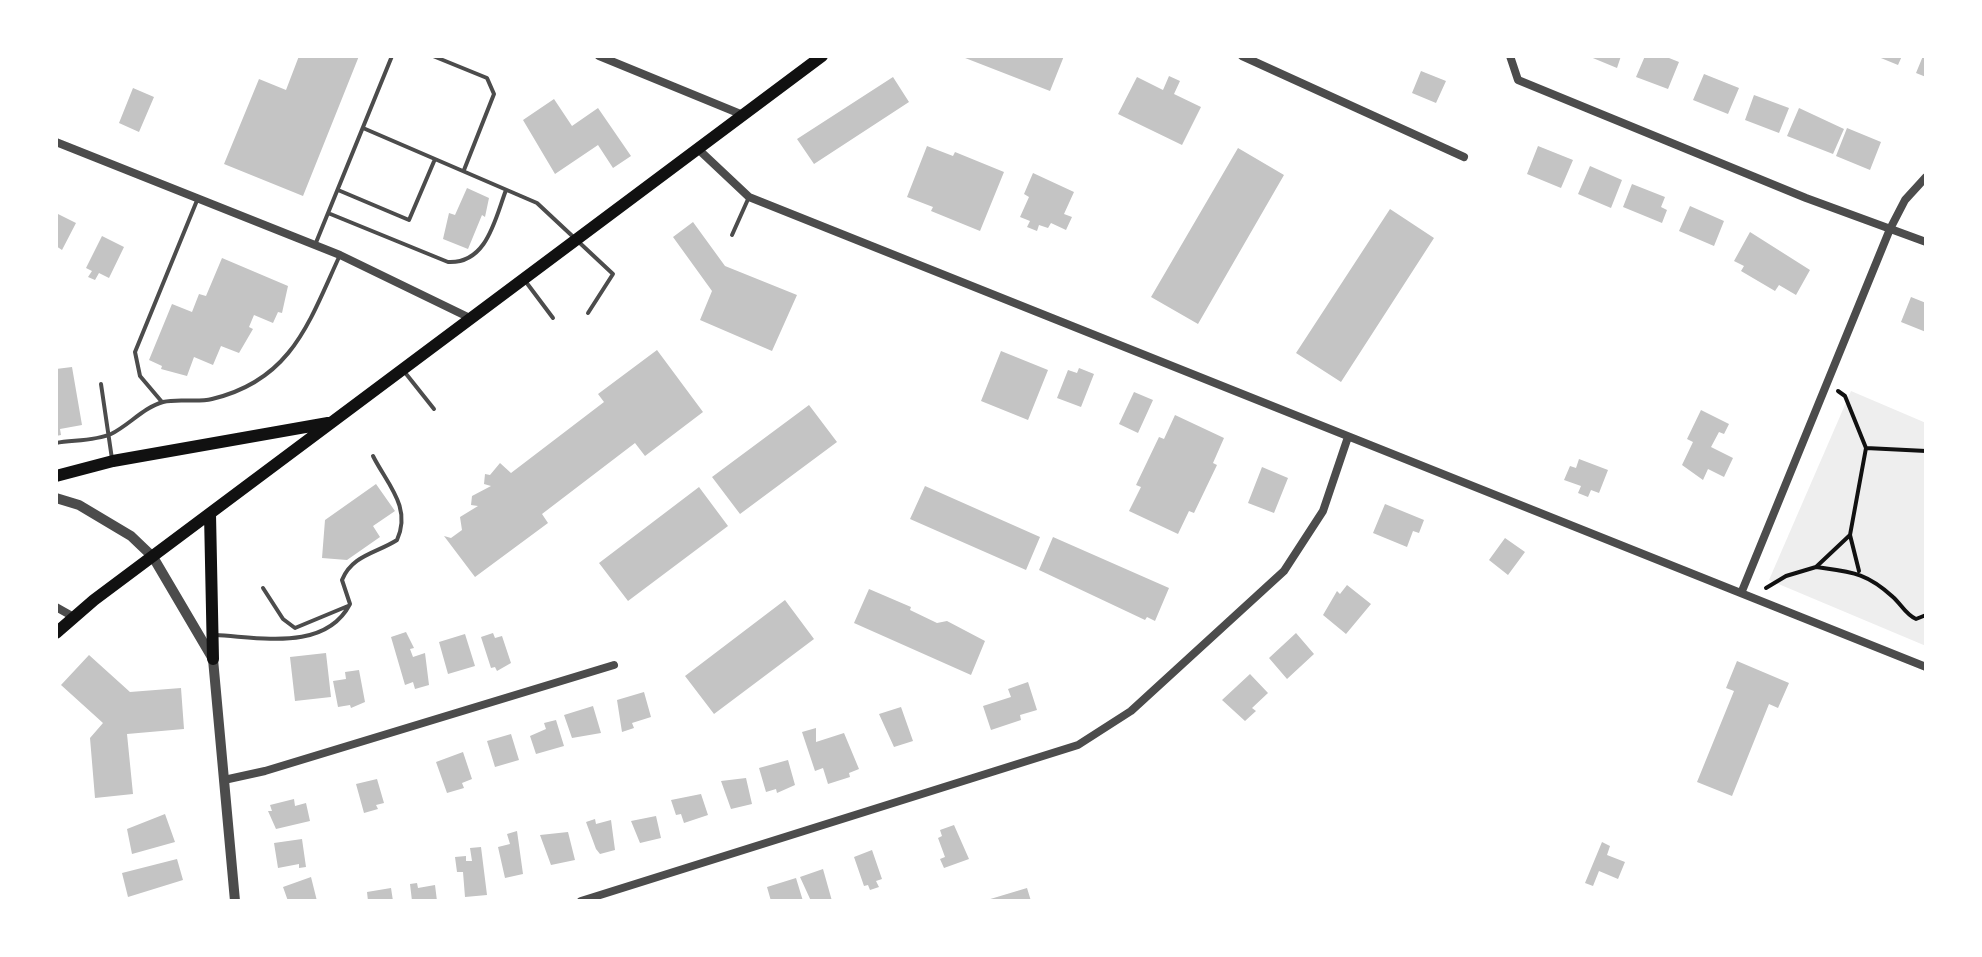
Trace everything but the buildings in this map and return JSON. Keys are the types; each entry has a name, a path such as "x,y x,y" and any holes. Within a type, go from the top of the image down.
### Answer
{"main road":[{"path":"56,633 72,616 822,56"},
{"path":"56,476 113,461 331,423"},
{"path":"210,514 213,659"}],"street":[{"path":"599,56 743,115"},
{"path":"1242,56 1464,157"},
{"path":"1510,56 1518,80 1926,242"},
{"path":"56,142 340,255 470,318"},
{"path":"698,149 749,197 1926,667"},
{"path":"1742,591 1890,229 1905,200 1926,177"},
{"path":"581,901 1078,745 1131,711 1284,571 1323,511 1348,437"},
{"path":"56,498 79,505 131,536 153,557 213,659 235,901"},
{"path":"56,607 72,616"},
{"path":"224,780 265,771 614,665"}],"lane":[{"path":"315,245 392,56"},
{"path":"433,56 487,78 494,94 464,171"},
{"path":"363,128 537,203 578,238 613,274 588,313"},
{"path":"338,190 409,220 435,159"},
{"path":"328,213 448,262 461,262 475,255 488,241 506,190"},
{"path":"732,235 749,197"},
{"path":"162,402 140,376 135,352 198,198"},
{"path":"56,443 109,435 162,402 207,401 235,393 261,379 285,360 301,339 340,255"},
{"path":"523,279 553,318"},
{"path":"402,369 434,409"},
{"path":"101,384 113,461"},
{"path":"213,635 281,639 308,636 328,629 342,619 350,604 342,580 347,569 374,548 397,540 402,528 401,503 373,456"},
{"path":"263,588 283,619 295,628 350,604"}],"path":[{"path":"1827,381 1845,396 1866,448 1850,535 1860,572"},
{"path":"1866,448 1926,451"},
{"path":"1761,600 1768,584 1816,567 1850,535"},
{"path":"1816,567 1860,572 1896,599 1910,617 1916,619 1926,615"}],"shaded area":[{"path":"1851,391 1926,423 1926,646 1769,580"}]}
